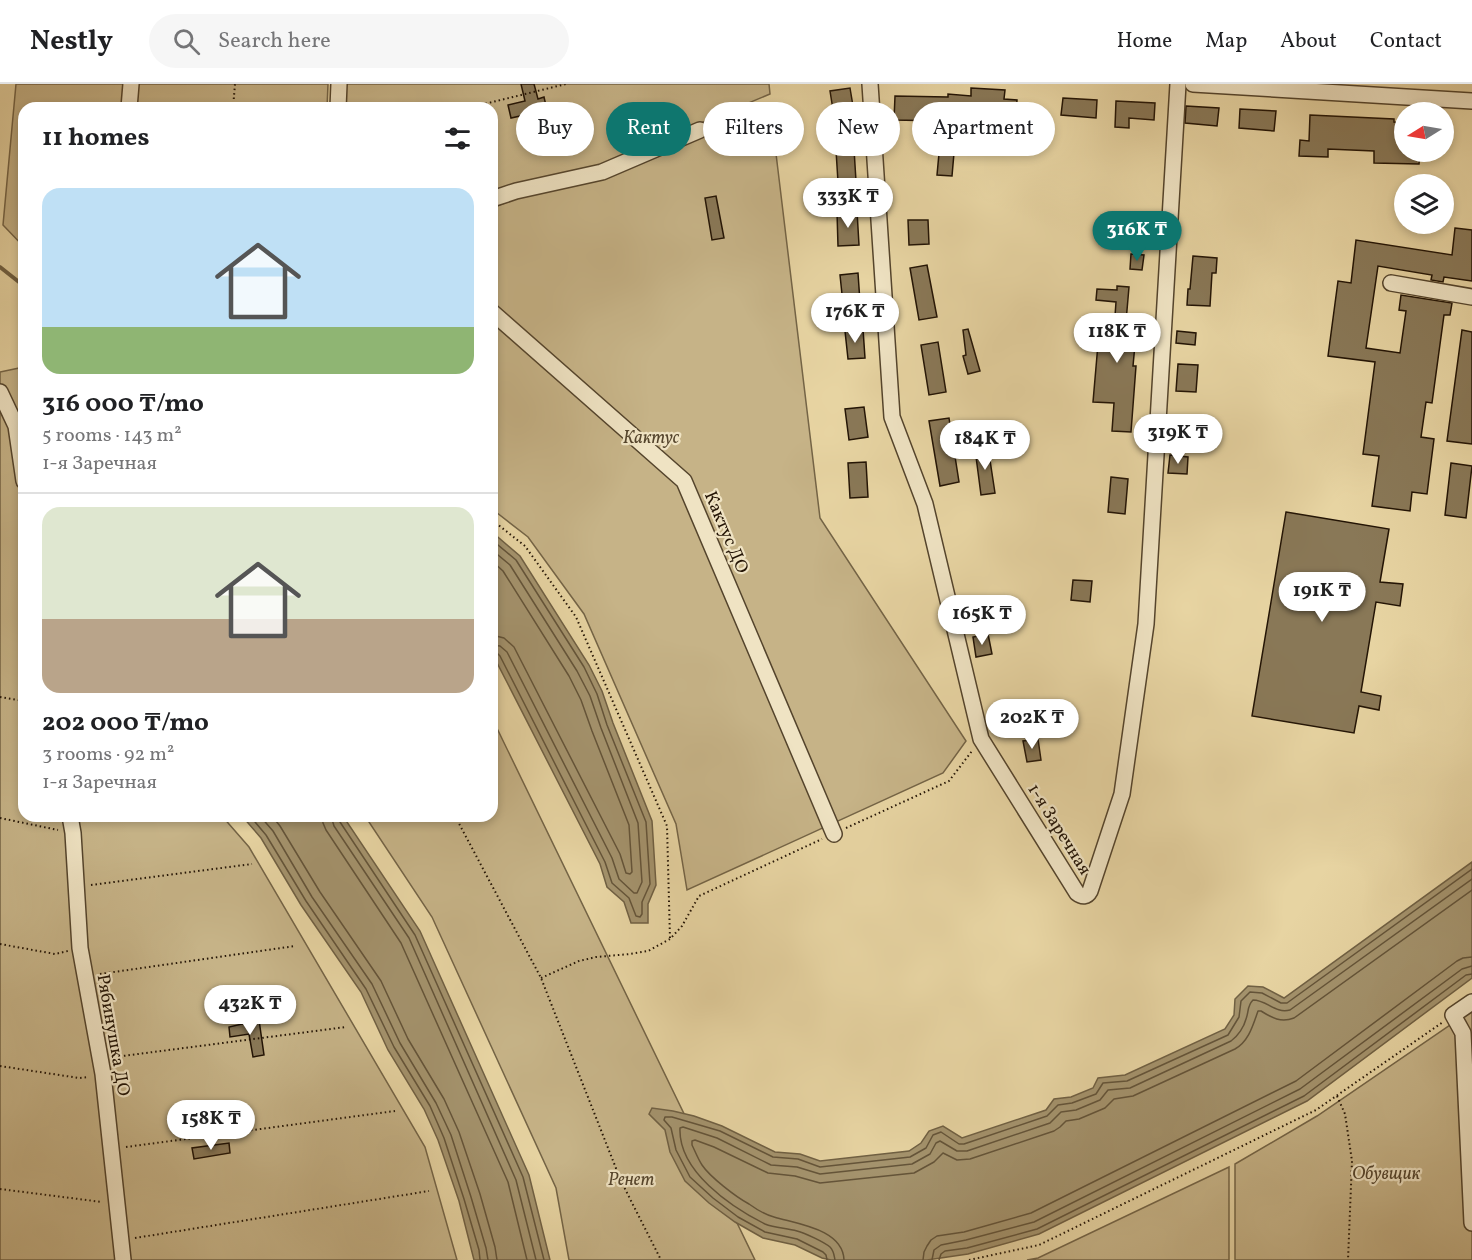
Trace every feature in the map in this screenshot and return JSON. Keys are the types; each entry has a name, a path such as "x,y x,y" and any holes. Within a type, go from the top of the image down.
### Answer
{"street":[{"path":"130,102 131,84"},
{"path":"338,102 339,84"},
{"name":"1-я Заречная","path":"870,84 892,417 925,504 981,739 1080,896 1088,894 1122,794 1146,624 1178,84"},
{"path":"1193,84 1472,101"},
{"path":"498,197 602,171 700,130"},
{"path":"1392,283 1472,297"},
{"name":"Кактус ДО","path":"498,317 684,481 834,834"},
{"path":"0,392 16,426 18,440"},
{"name":"Рябинушка ДО","path":"71,822 80,948 102,1067 123,1260"},
{"path":"1472,1002 1453,1015 1463,1033 1472,1223"}],"path":[{"path":"234,102 235,84"},
{"path":"492,102 566,84"},
{"path":"498,525 525,546 576,617 667,826 670,939"},
{"path":"0,697 18,700"},
{"path":"541,978 579,961 648,951 670,939 682,926 699,896 949,781 981,739"},
{"path":"0,818 18,822"},
{"path":"19,822 73,833"},
{"path":"458,822 541,978 621,1181 661,1260"},
{"path":"76,887 252,864"},
{"path":"0,944 55,954 80,948"},
{"path":"85,976 296,946"},
{"path":"969,1260 1039,1245 1316,1110 1453,1015"},
{"path":"0,1066 79,1078 102,1067 346,1027"},
{"path":"1337,1096 1345,1114 1352,1161 1348,1260"},
{"path":"111,1149 395,1111"},
{"path":"0,1189 117,1204"},
{"path":"121,1240 429,1191"}],"green space":[{"path":"16,84 328,84 327,102 18,102 18,241 3,225"},
{"path":"343,84 769,84 770,94 751,102 703,102 703,122 691,127 691,102 606,102 606,156 622,156 596,167 498,189 498,102 342,102"},
{"name":"Кактус","path":"703,134 703,156 776,156 820,518 966,741 943,773 687,890 676,824 584,614 528,537 498,514 498,206 515,199 606,177 653,156 691,156 691,139"},
{"path":"18,368 18,822 227,822 249,847 425,1147 457,1260 0,1260 0,372"},
{"name":"Ренет","path":"498,730 755,1260 569,1260 556,1188 432,917 369,822 498,822"},
{"name":"Обувщик","path":"1472,1010 1472,1260 1235,1260 1235,1164 1317,1116"},
{"path":"1229,1167 1229,1260 1027,1260 1038,1258"}],"water":[{"path":"498,537 520,556 589,665 602,691 652,821 656,885 648,904 648,923 631,923 624,902 607,887 600,864 498,665"},
{"path":"247,822 347,822 420,931 529,1175 550,1260 474,1260 459,1201 438,1140 424,1109 388,1050 361,992 301,905 261,838"},
{"path":"1472,862 1472,978 1307,1101 1039,1234 968,1254 927,1260 831,1260 822,1258 795,1245 763,1238 735,1222 709,1203 685,1181 670,1152 665,1130 649,1114 652,1108 694,1116 722,1126 775,1152 800,1154 820,1161 909,1151 921,1143 929,1131 943,1126 962,1138 1046,1110 1054,1099 1071,1097 1093,1088 1098,1078 1125,1075 1225,1029 1234,1015 1235,999 1248,986 1263,987 1284,998"}],"building":[{"path":"521,84 534,84 538,99 544,97 545,102 521,102 525,101"},
{"path":"850,88 852,102 832,102 830,91"},
{"path":"971,88 1005,90 1004,99 1017,100 1017,102 912,102 912,120 900,120 900,102 895,102 895,96 948,97 948,94 971,96"},
{"path":"1063,98 1097,100 1096,118 1061,115"},
{"path":"1116,101 1155,103 1154,120 1129,118 1129,128 1115,127"},
{"path":"516,103 516,117 511,118 508,105"},
{"path":"1186,106 1219,108 1217,126 1185,123"},
{"path":"1240,109 1276,111 1274,131 1239,128"},
{"path":"1310,115 1394,119 1394,162 1419,162 1419,164 1374,163 1374,151 1328,149 1328,157 1299,156 1300,140 1309,141"},
{"path":"836,156 854,156 856,181 838,182"},
{"path":"939,156 954,156 952,176 937,175"},
{"path":"716,196 724,238 712,240 705,198"},
{"path":"857,211 859,245 838,246 837,212"},
{"path":"908,220 928,220 929,244 909,245"},
{"path":"1455,228 1472,230 1472,281 1444,277 1443,282 1431,280 1432,275 1378,266 1366,348 1400,353 1406,311 1399,310 1401,295 1452,303 1450,315 1444,315 1432,403 1426,402 1421,437 1434,439 1427,494 1412,492 1410,511 1372,506 1379,456 1363,454 1375,362 1328,356 1338,281 1351,283 1356,240 1452,255"},
{"path":"1131,254 1144,255 1142,270 1130,269"},
{"path":"1193,256 1217,258 1216,273 1212,273 1210,306 1187,305"},
{"path":"927,265 937,317 919,320 910,268"},
{"path":"858,273 860,302 843,304 840,275"},
{"path":"1117,286 1129,287 1125,333 1136,334 1131,432 1112,431 1114,403 1093,402 1098,344 1109,345 1110,330 1114,330 1116,302 1096,300 1097,289 1117,290"},
{"path":"863,329 865,358 848,359 845,331"},
{"path":"968,329 980,371 968,374 963,356 966,355 963,330"},
{"path":"1462,330 1472,332 1472,444 1447,441"},
{"path":"1177,331 1196,333 1195,345 1176,343"},
{"path":"938,342 946,392 929,395 921,345"},
{"path":"1178,364 1198,365 1196,392 1176,391"},
{"path":"864,407 868,437 849,440 845,409"},
{"path":"949,418 959,482 940,486 929,421"},
{"path":"988,447 995,493 981,495 975,449"},
{"path":"1170,455 1188,457 1187,474 1168,473"},
{"path":"866,462 868,497 850,498 848,463"},
{"path":"1451,463 1472,466 1466,518 1445,515"},
{"path":"1111,477 1128,479 1125,514 1108,512"},
{"path":"1286,512 1389,529 1380,582 1403,584 1400,606 1376,602 1361,692 1381,696 1379,710 1359,706 1354,733 1252,716"},
{"path":"1073,580 1092,581 1090,602 1071,600"},
{"path":"988,634 992,654 976,657 973,637"},
{"path":"1038,739 1041,760 1027,762 1023,741"},
{"path":"259,1020 264,1055 253,1057 249,1034 230,1037 229,1027"},
{"path":"229,1143 230,1153 194,1159 192,1148"}],"waterway":[{"path":"0,267 18,281"}]}
